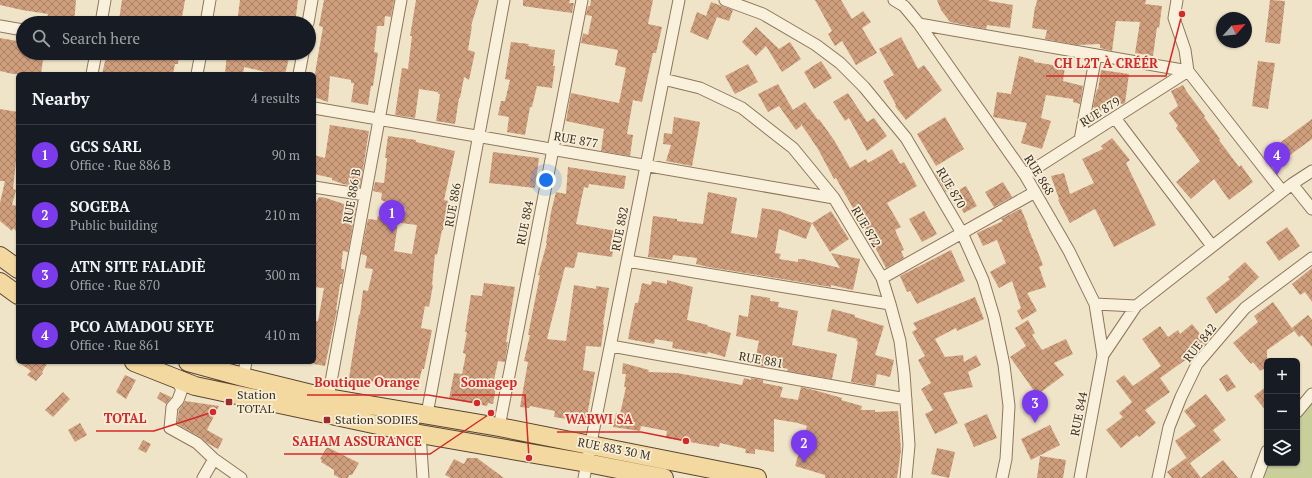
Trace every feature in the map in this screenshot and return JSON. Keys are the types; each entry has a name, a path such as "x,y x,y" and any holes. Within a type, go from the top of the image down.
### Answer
{"main road":[{"path":"0,256 16,268"},
{"path":"0,282 16,294"},
{"path":"142,364 175,379 195,386 586,471 664,478"},
{"name":"RUE 883 30 M","path":"202,364 244,370 328,398 427,414 591,444 757,478"}],"street":[{"path":"102,16 105,0"},
{"path":"207,16 210,0"},
{"path":"309,16 312,0"},
{"name":"RUE 886 B","path":"328,398 401,0"},
{"name":"RUE 886","path":"427,414 504,0"},
{"name":"RUE 884","path":"499,427 582,0"},
{"name":"RUE 882","path":"586,471 678,0"},
{"name":"RUE 870","path":"725,0 763,14 816,45 840,63 864,87 906,138 962,233 983,280 994,317 1004,365 1009,406 1006,459 1002,478"},
{"name":"RUE 868","path":"894,0 905,3 1025,175 1069,251 1095,304 1103,355"},
{"path":"1177,0 1174,18 1185,50 1188,71 1282,191"},
{"path":"919,24 1188,71"},
{"path":"0,26 16,29"},
{"path":"1080,140 1096,55"},
{"path":"92,72 95,60"},
{"path":"197,72 200,60"},
{"path":"299,72 302,60"},
{"name":"RUE 879","path":"1025,175 1188,71"},
{"name":"RUE 872","path":"663,79 700,88 742,108 793,148 834,198 882,278 900,341 909,445 906,478"},
{"name":"RUE 877","path":"316,108 834,198"},
{"path":"1115,118 1212,246"},
{"path":"1103,355 1136,306 1282,191 1312,171"},
{"path":"1292,184 1312,209"},
{"path":"316,187 365,195"},
{"path":"882,278 1035,192"},
{"name":"RUE 842","path":"1158,478 1169,426 1197,364 1245,308 1312,258"},
{"path":"627,261 890,304"},
{"path":"1095,304 1136,306"},
{"name":"RUE 881","path":"611,346 906,399"},
{"name":"RUE 844","path":"1080,478 1103,355"},
{"path":"175,379 182,389 178,400 172,407 170,428 197,444 214,459 241,478"},
{"path":"1300,408 1312,394"},
{"path":"420,434 423,478"},
{"path":"203,478 214,459"},
{"path":"1257,478 1264,459"}],"green space":[{"path":"1312,399 1312,478 1264,478 1267,466 1300,466 1300,416"}],"building":[{"path":"0,0 76,0 75,16 48,16 48,14 0,5"},
{"path":"122,0 185,0 182,16 120,16"},
{"path":"240,0 298,0 296,16 238,16"},
{"path":"324,0 394,0 391,17 385,16 384,26 377,26 374,52 378,53 373,86 371,86 368,105 351,102 354,83 351,83 351,80 330,76 328,102 316,98 315,72 323,27 319,26"},
{"path":"416,0 479,0 471,26 468,50 475,52 469,80 464,77 455,124 436,121 440,94 438,94 438,92 419,89 415,118 395,115 402,68 408,69 412,36 410,36"},
{"path":"523,0 570,0 569,3 574,3 572,13 523,6"},
{"path":"591,0 653,0 648,24 662,27 656,53 653,53 642,102 633,100 627,134 633,135 630,156 601,151 604,129 566,121 571,93 619,103 626,68 615,65 618,50 581,43 583,33 588,35 592,16 586,15"},
{"path":"815,0 841,0 852,19 863,11 871,22 862,28 877,53 856,65 842,41 835,46 828,34 832,31"},
{"path":"937,0 989,0 1013,5 1010,28 987,25 986,29 950,22 941,10"},
{"path":"1037,0 1146,0 1145,4 1162,6 1159,28 1157,27 1153,56 1135,53 1140,22 1116,21 1112,51 1100,48 1100,44 1077,45 1045,39 1047,30 1032,28"},
{"path":"1270,0 1285,1 1280,44 1265,42"},
{"path":"711,2 733,10 729,21 717,17 708,40 690,32 697,12 706,16"},
{"path":"756,27 779,49 790,42 801,59 782,72 766,46 756,56 742,42"},
{"path":"901,37 918,69 924,65 942,90 906,120 895,106 896,105 883,81 894,75 879,49"},
{"path":"0,38 16,41 16,60 43,60 41,72 16,72 16,74 13,74 0,71"},
{"path":"511,42 529,44 528,46 555,50 553,66 555,66 552,88 537,86 532,107 530,107 525,135 507,132 509,117 498,115 501,101 505,101 510,80 505,79"},
{"path":"1019,56 1034,60 1034,62 1065,67 1063,81 1083,86 1080,104 1073,102 1073,99 1046,95 1041,118 1051,121 1042,149 1021,143 1027,123 993,117 997,92 1011,94"},
{"path":"105,60 178,60 178,64 175,64 173,72 102,72"},
{"path":"226,60 288,60 286,72 266,72 244,67 243,72 225,72"},
{"path":"821,61 832,78 814,89 804,72"},
{"path":"1258,61 1275,63 1268,109 1252,106"},
{"path":"748,64 758,82 735,94 725,76"},
{"path":"1101,70 1129,74 1125,103 1116,103 1095,113 1095,108 1093,107 1097,89 1098,90"},
{"path":"778,84 793,110 805,102 834,140 850,168 866,159 868,163 892,149 900,164 904,162 917,186 887,203 901,227 895,230 904,250 901,251 904,258 886,268 836,178 834,179 818,149 801,124 801,126 796,130 779,106 768,112 758,94"},
{"path":"1183,85 1205,116 1204,117 1220,139 1219,140 1239,167 1241,165 1253,182 1229,200 1214,179 1191,199 1176,182 1200,161 1176,128 1178,126 1169,113 1178,106 1171,91"},
{"path":"848,93 867,122 874,118 887,136 867,151 849,118 845,121 833,102"},
{"path":"0,109 16,112 16,161 13,189 16,190 12,205 16,206 16,231 13,228 12,231 0,221 0,203 5,181 0,181"},
{"path":"674,117 700,122 692,166 666,161 671,145 663,144 664,133 672,134"},
{"path":"945,117 964,149 936,166 917,134"},
{"path":"1312,119 1312,139 1290,155 1281,142"},
{"path":"330,125 369,131 360,187 343,184 332,180 332,178 316,174 316,156 325,158"},
{"path":"388,136 416,140 416,142 455,151 444,200 448,201 443,230 437,255 435,254 433,285 429,307 425,306 421,328 432,330 424,369 422,369 417,390 349,378 363,290 368,291 373,269 365,268 367,256 361,254 368,219 377,220 378,216 398,222 394,251 412,254 417,225 401,223 406,209 381,200 382,193 373,191 375,182 384,183"},
{"path":"1112,138 1130,160 1126,163 1156,225 1114,247 1095,209 1070,223 1058,200 1059,199 1051,176 1064,173 1070,194 1094,183 1082,159 1103,149 1101,146"},
{"path":"493,152 539,158 535,188 489,183"},
{"path":"568,167 626,176 624,189 589,184 588,188 584,187 576,224 616,231 612,257 578,252 574,268 565,267 547,339 566,341 574,285 596,289 596,286 609,288 601,347 586,346 583,370 595,372 586,422 554,417 555,411 530,406 529,408 520,407 528,362 524,361 540,275 538,275 547,243 551,212 556,192 566,194"},
{"path":"941,169 952,189 946,192 935,173"},
{"path":"1003,182 1012,197 994,207 985,192"},
{"path":"966,186 977,206 964,213 953,193"},
{"path":"708,192 737,198 731,233 757,238 762,208 779,211 812,223 806,239 779,229 775,253 781,254 779,259 798,262 798,259 803,259 840,268 831,253 860,259 853,290 831,285 831,287 708,267 696,264 697,258 673,255 672,260 648,257 653,216 703,224"},
{"path":"319,197 326,198 356,208 348,252 343,251 341,269 344,269 342,284 340,284 337,310 325,366 314,364 316,364 316,321 318,321 324,288 316,287 316,202"},
{"path":"1020,209 1028,225 1043,265 1039,267 1046,287 1027,293 1037,311 1022,320 1017,311 1021,308 1012,281 999,288 990,272 1006,263 997,240 983,246 977,233 1003,221 1001,219"},
{"path":"831,211 849,239 830,252 812,223"},
{"path":"924,211 937,234 922,242 909,219"},
{"path":"1287,227 1300,246 1279,261 1266,242"},
{"path":"951,250 965,281 917,304 910,291 907,292 900,276"},
{"path":"1245,262 1259,277 1238,297 1216,314 1206,298 1230,279 1228,277"},
{"path":"1312,268 1312,302 1305,292 1300,295 1292,284"},
{"path":"667,280 693,287 687,320 731,333 725,357 708,352 707,354 672,348 673,342 655,339 654,344 628,339 635,303 638,303 642,283 651,285 652,281 667,284"},
{"path":"484,283 515,287 506,342 508,342 505,362 498,361 494,380 497,381 493,404 488,403 487,406 449,399 454,373 462,374 466,354 463,353 467,332 465,332 471,295 482,296"},
{"path":"751,295 770,298 770,301 779,302 778,307 798,311 792,345 837,354 832,379 787,371 788,369 766,364 766,367 754,365 759,341 736,336 739,315 748,317"},
{"path":"975,297 984,319 957,331 956,328 935,339 945,357 963,355 964,362 976,355 981,365 968,372 973,387 943,393 958,423 935,434 925,414 933,410 921,389 931,383 918,360 925,356 912,332 917,329 913,323"},
{"path":"1273,302 1294,331 1267,350 1267,358 1264,358 1264,369 1260,371 1253,362 1251,364 1233,343 1258,322 1254,316"},
{"path":"832,309 855,315 855,317 884,326 875,355 894,360 890,377 877,374 875,386 851,382 858,341 856,341 857,339 827,331"},
{"path":"1308,315 1312,320 1312,347 1302,335 1299,337 1292,328"},
{"path":"1028,320 1035,333 1032,335 1042,350 1066,339 1073,354 1054,363 1064,375 1037,395 1010,357 1026,346 1015,328"},
{"path":"1192,324 1207,342 1198,351 1160,378 1170,392 1145,410 1156,423 1139,437 1137,435 1121,448 1106,430 1123,417 1119,413 1132,402 1116,381 1124,375 1133,386 1161,366 1142,339 1160,326 1168,337 1178,330 1180,334"},
{"path":"623,363 649,370 648,372 677,373 742,385 744,378 751,380 751,378 763,380 763,383 783,387 780,397 798,400 801,387 842,398 841,400 862,406 861,410 875,410 875,412 898,411 901,450 897,478 825,478 825,475 795,466 807,426 798,423 774,419 774,452 755,449 755,454 745,453 746,449 720,443 719,447 666,438 667,431 641,426 640,431 613,427 616,413 620,414 626,387 624,387 626,374 622,374"},
{"path":"21,364 47,364 42,372 43,373 36,381 27,375 31,371"},
{"path":"1227,374 1236,387 1227,392 1219,379"},
{"path":"125,375 136,380 126,399 116,392"},
{"path":"1264,388 1264,408 1254,396"},
{"path":"63,392 70,399 53,417 45,410"},
{"path":"160,392 171,397 166,404 157,398"},
{"path":"1206,394 1226,420 1213,430 1221,440 1190,463 1175,441 1196,426 1184,411"},
{"path":"185,401 219,406 207,430 223,439 218,449 177,424 179,410"},
{"path":"987,414 997,438 974,447 964,424"},
{"path":"80,423 87,435 75,442 68,430"},
{"path":"1050,425 1060,445 1031,460 1021,439"},
{"path":"143,440 151,444 146,453 138,449"},
{"path":"327,447 359,463 352,475 349,475 348,478 340,478 334,475 334,470 321,462 322,460 320,459"},
{"path":"937,448 955,452 949,478 931,474"},
{"path":"1040,456 1066,460 1063,478 1037,478"},
{"path":"467,458 477,458 504,478 451,478 445,475 454,459 464,464"},
{"path":"1186,458 1201,478 1172,478 1167,472"},
{"path":"1223,460 1238,478 1201,478"}],"place":[{"name":"CH L2T À CRÉÉR","path":"1182,14"},
{"name":"PCO AMADOU SEYE","path":"1277,175"},
{"name":"GCS SARL","path":"392,233"},
{"name":"Station TOTAL","path":"229,402"},
{"name":"Boutique Orange","path":"477,403"},
{"name":"TOTAL","path":"213,412"},
{"name":"SAHAM ASSURANCE","path":"491,413"},
{"name":"Station SODIES","path":"327,420"},
{"name":"ATN SITE FALADIÈ","path":"1035,423"},
{"name":"WARWI SA","path":"686,441"},
{"name":"Somagep","path":"529,458"},
{"name":"SOGEBA","path":"804,463"}]}
